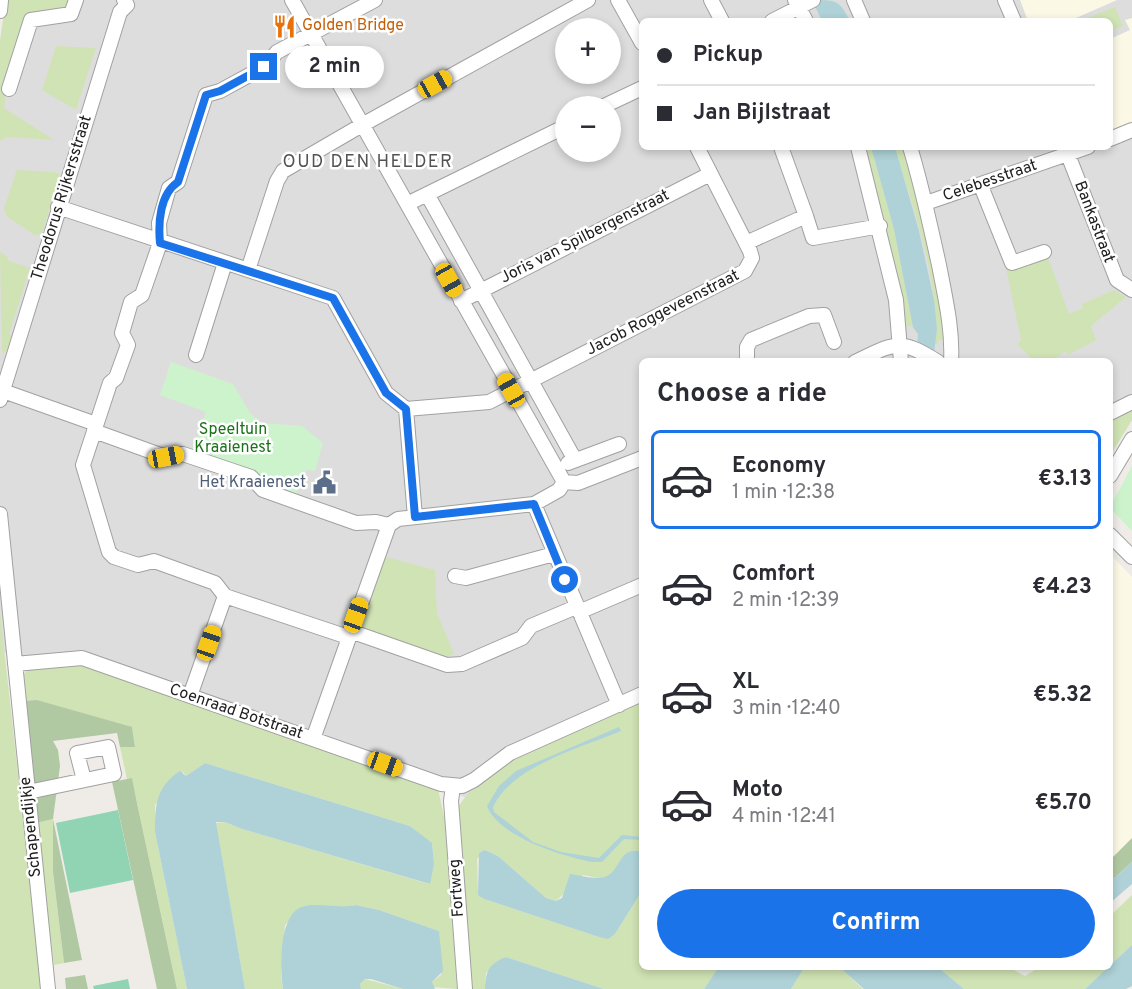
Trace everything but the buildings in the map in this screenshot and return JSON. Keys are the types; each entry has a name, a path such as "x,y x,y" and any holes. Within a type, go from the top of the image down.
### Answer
{"street":[{"path":"0,11 2,0"},
{"path":"9,89 32,20 71,14 76,0"},
{"path":"292,0 560,476 559,490 534,504 398,519 389,525 313,739"},
{"path":"248,270 277,181 284,171 362,125 588,0"},
{"path":"618,0 639,38"},
{"path":"711,0 720,18"},
{"path":"854,0 862,18"},
{"path":"1005,0 1013,18"},
{"name":"Theodorus Rijkersstraat","path":"1,395 5,366 120,12 130,2"},
{"path":"372,2 277,52 264,67 220,91 206,95 178,182 169,188 159,223 160,243 142,295 131,302 122,333 128,345 116,378 110,383 83,465 109,552 114,557 138,565 154,561 213,583 225,596 447,665 462,663 522,638 531,626 639,586"},
{"path":"777,18 804,2 806,18"},
{"path":"621,98 639,89"},
{"path":"1113,138 1132,130"},
{"path":"407,204 555,131"},
{"path":"698,150 746,243 806,216"},
{"path":"782,150 813,238 880,226"},
{"path":"859,150 880,226 907,345 902,358"},
{"path":"911,150 926,203 947,307 952,345 951,358"},
{"name":"Celebesstraat","path":"926,203 981,186 1067,151"},
{"name":"Bankastraat","path":"1067,151 1117,280 1132,290"},
{"name":"Joris van Spilbergenstraat","path":"461,301 710,174"},
{"path":"981,186 1012,263 1044,252"},
{"path":"427,194 575,460"},
{"path":"58,207 160,243 333,298 386,393 406,409 415,517"},
{"name":"Jacob Roggeveenstraat","path":"406,409 489,402 745,271 752,258 746,243"},
{"path":"195,355 225,263"},
{"path":"747,358 747,347 751,340 809,316 824,315 834,342"},
{"path":"863,358 884,348 907,345 931,358"},
{"path":"1,395 95,428 166,457 183,454 251,477 263,490 356,523 376,522 389,525"},
{"path":"1113,412 1132,402"},
{"path":"1113,471 1132,438"},
{"path":"560,476 575,460 619,444"},
{"path":"560,476 578,483 639,459"},
{"path":"534,504 619,705"},
{"path":"0,514 15,664"},
{"path":"1113,538 1132,557"},
{"path":"455,576 466,578 554,554"},
{"path":"190,696 225,596"},
{"name":"Coenraad Botstraat","path":"15,664 82,658 441,784 453,786"},
{"name":"Schapendijkje","path":"15,664 48,989"},
{"path":"453,786 462,786 474,780 510,753 639,695"},
{"path":"28,792 84,780"},
{"name":"Fortweg","path":"453,786 451,801 465,989"}],"shaded area":[{"path":"15,0 1132,0 1132,421 1113,430 1113,358 639,358 639,737 490,805 0,651 0,84"},
{"path":"1020,0 1117,0 1076,18 1027,18"},
{"path":"1132,18 1132,124 1113,131 1113,38 1130,30 1125,20"},
{"path":"1113,557 1132,577 1132,869 1113,885"}],"green space":[{"path":"6,0 70,0 67,13 29,14 7,87 4,108 54,140 7,137 0,141 0,40"},
{"path":"1115,7 1123,26 1113,30 1113,18 1087,18"},
{"path":"56,46 96,48 76,110 42,90"},
{"path":"864,150 872,150 874,157 894,229 913,327 918,334 911,326 905,326 884,219"},
{"path":"896,150 907,150 925,215 948,342 939,339 938,344 934,344 933,295 917,219"},
{"path":"17,170 55,172 60,175 42,234 35,235 7,217 4,208"},
{"path":"0,252 8,257 7,260 30,268 9,334 12,336 7,350 2,354"},
{"path":"1048,258 1069,314 1083,308 1082,304 1114,290 1126,297 1091,326 1096,340 1068,355 1066,351 1056,358 1031,358 1017,344 1021,340 1006,268 1016,270"},
{"name":"Speeltuin Kraaienest","path":"171,362 233,384 250,413 262,423 302,426 323,443 315,471 306,470 296,494 191,458 206,412 160,395"},
{"path":"1132,404 1132,420 1113,451 1113,414"},
{"path":"1132,466 1132,531 1113,511 1113,501"},
{"path":"378,555 435,570 437,613 454,654 440,660 353,629"},
{"path":"0,612 42,989 0,989"},
{"path":"81,664 438,789 446,825 457,989 432,987 432,982 441,975 439,931 379,910 356,905 342,908 304,906 285,925 281,976 283,989 245,989 216,823 225,822 429,884 434,864 432,844 410,826 205,763 186,776 183,772 155,805 155,832 187,989 177,989 132,779 127,779 120,747 135,746 132,728 37,700 22,701 20,679 28,669"},
{"path":"639,699 639,852 629,852 625,855 616,869 607,877 583,875 556,901 546,898 498,856 485,850 477,859 478,894 484,899 599,937 615,934 639,896 639,970 717,970 704,989 604,989 506,957 486,973 485,989 468,989 457,808 473,787 475,788 506,764 505,761"},
{"path":"37,700 132,727 135,747 120,747 117,733 53,741 58,750 60,766 53,819 36,823 22,701"},
{"path":"132,778 177,989 157,989 112,782"},
{"path":"118,810 133,880 70,893 56,823"},
{"path":"53,819 53,872 64,963 54,965 36,823"},
{"path":"53,819 82,960 64,963 53,872"},
{"path":"1132,838 1132,862 1113,879 1113,857"},
{"path":"1132,895 1132,945 1113,963 1113,913"},
{"path":"803,970 842,970 863,989 791,989"},
{"path":"941,970 1014,970 1025,976 1035,970 1106,970 1085,989 964,989"},
{"path":"85,975 88,989 66,989 65,978"},
{"path":"128,979 130,989 94,989 93,986"},
{"path":"365,979 403,989 361,989 360,984"}],"water":[{"path":"812,0 832,1 840,5 848,18 821,18"},
{"path":"872,150 896,150 919,231 934,300 937,329 933,358 916,358 918,334 913,327 894,229"},
{"path":"619,727 621,731 531,769 502,793 493,807 494,812 533,842 561,852 599,858 622,835 639,837 639,840 624,839 602,862 592,862 549,850 518,836 504,827 487,806 499,786 516,771"},
{"path":"205,763 410,826 432,843 434,864 430,884 225,822 216,822 245,989 187,989 155,832 156,813 158,797 166,783 180,771 186,776"},
{"path":"485,850 498,856 546,898 556,901 562,898 570,874 594,878 607,876 625,854 639,852 639,896 615,934 608,939 599,937 484,899 478,895 479,853"},
{"path":"1132,862 1132,884 1113,900 1113,879"},
{"path":"311,905 356,905 379,910 439,931 443,971 432,982 435,989 403,989 365,979 360,984 361,989 283,989 281,968 285,929 296,910"},
{"path":"1132,945 1132,986 1126,989 1085,989 1105,970 1113,970 1113,963"},
{"path":"506,957 604,989 485,989 486,977 492,965"},
{"path":"717,970 803,970 791,989 704,989"},
{"path":"842,970 941,970 964,989 864,989"}],"place":[{"name":"Golden Bridge","path":"284,26"},
{"name":"Het Kraaienest","path":"324,483"}],"district":[{"name":"OUD DEN HELDER","path":"368,162"}],"route":[{"path":"264,67 220,91 206,95 178,182 169,188 159,223 160,243 333,298 386,393 406,409 415,517 534,504 565,580"}]}
